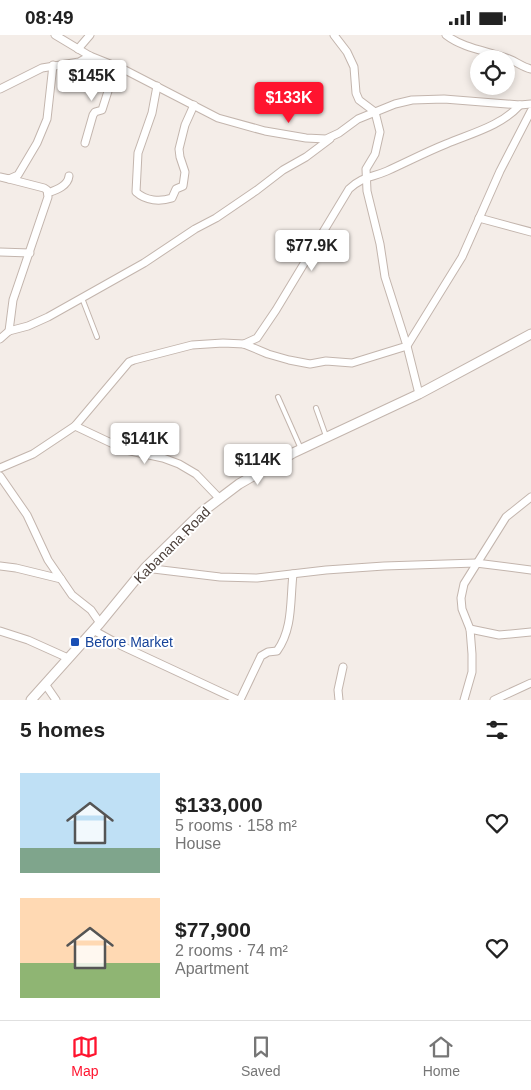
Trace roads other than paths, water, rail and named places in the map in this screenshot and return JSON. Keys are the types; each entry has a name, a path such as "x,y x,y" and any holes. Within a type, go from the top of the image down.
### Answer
{"street":[{"path":"55,35 90,56 119,67 218,118 265,131 306,138 326,139 339,133"},
{"path":"78,49 90,35"},
{"path":"334,35 347,52 354,67 356,93 360,100 375,112 380,137 375,154 366,169 367,191 380,244 385,277 407,346 419,394"},
{"path":"446,35 468,47 511,59 523,67 531,69"},
{"path":"0,89 42,68 79,61 90,56"},
{"path":"9,179 21,172 37,143 47,119 53,65"},
{"path":"85,143 93,115 102,110 110,85 119,67"},
{"path":"157,86 152,113 138,153 136,192 143,197 172,199 176,189 183,186 185,172 179,149 185,125 194,105"},
{"path":"0,339 9,331 28,326 48,317 144,263 257,191 283,170 306,157 358,119 395,104 423,99 470,100 520,105 531,104"},
{"path":"244,344 257,337 286,295 349,189 365,177 386,171 443,145 492,126 512,114 520,105"},
{"path":"0,467 33,454 75,426 129,362 134,360 192,345 223,343 244,344 268,354 310,364 326,361 352,363 407,346 462,257 500,171 531,111"},
{"path":"48,193 62,187 69,180 70,176"},
{"path":"0,177 44,188 48,193"},
{"path":"9,331 13,300 30,253 48,193"},
{"path":"479,218 531,231"},
{"path":"0,252 30,253"},
{"name":"Kabanana Road","path":"31,700 100,623 145,568 202,512 265,468 301,449 419,394 531,334"},
{"path":"75,426 126,451 162,458 179,464 196,474 220,499"},
{"path":"0,476 27,515 48,560 72,595 91,610 100,623"},
{"path":"464,700 472,672 470,629 462,609 461,598 464,584 506,517 531,497"},
{"path":"145,568 220,577 257,578 292,575 326,569 476,563 531,570"},
{"path":"0,566 61,579"},
{"path":"93,630 122,646 239,700 261,656 268,652 277,651 285,640 291,607 292,575"},
{"path":"470,629 499,635 531,632"},
{"path":"0,631 28,640 68,658"},
{"path":"339,700 338,690 343,667"},
{"path":"494,700 504,698 516,689 531,683"},
{"path":"45,684 56,700"}],"lane":[{"path":"82,299 97,337"},
{"path":"278,397 301,449"},
{"path":"316,407 326,438"}],"place":[{"name":"Before Market","path":"75,642"}]}
